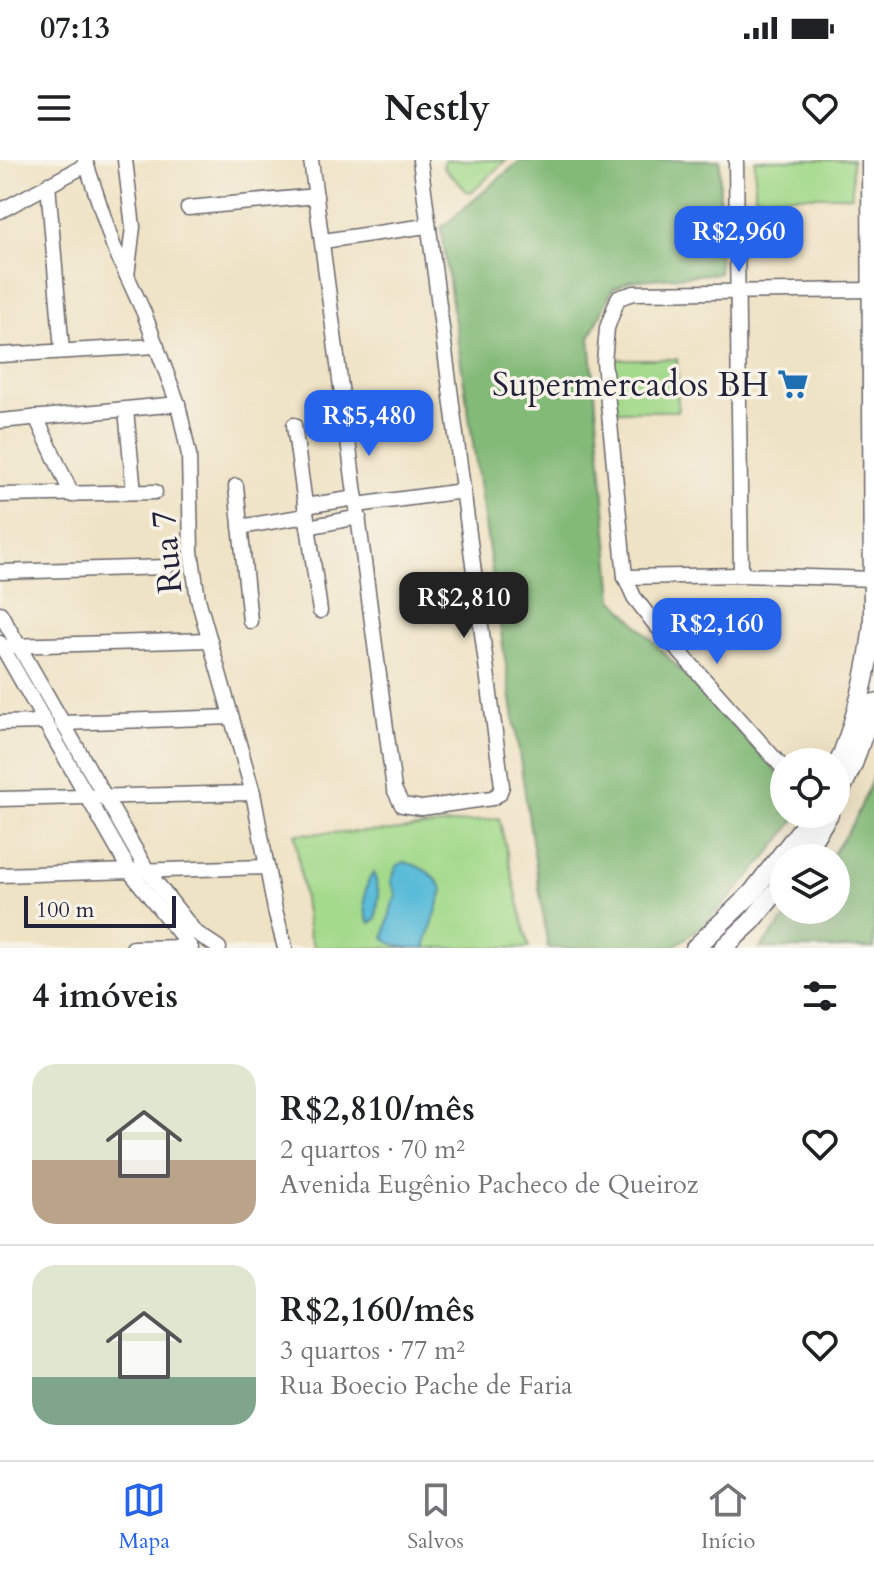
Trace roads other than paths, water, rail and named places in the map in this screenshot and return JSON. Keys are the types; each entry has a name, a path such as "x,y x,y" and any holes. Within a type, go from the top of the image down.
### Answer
{"main road":[{"path":"844,748 856,718 869,656 874,579 871,160"},
{"path":"850,771 874,703"},
{"path":"695,948 752,893 802,828"},
{"path":"723,948 770,899"}],"street":[{"path":"125,160 133,227 127,276"},
{"path":"311,160 394,789 402,805 422,808 482,800 499,794 502,781 426,226 420,160"},
{"path":"736,160 741,575"},
{"path":"0,211 85,163"},
{"name":"Rua 7","path":"85,163 99,207 178,404 189,455 193,574 253,793 285,948"},
{"path":"48,184 62,351"},
{"path":"188,208 316,196"},
{"path":"323,241 426,226"},
{"path":"770,753 654,623 634,597 625,577 604,362 607,328 618,298 648,292 872,290"},
{"path":"0,355 157,346"},
{"path":"0,421 178,404"},
{"path":"126,410 134,492"},
{"path":"36,417 72,495"},
{"path":"294,425 320,611"},
{"path":"236,486 250,621"},
{"path":"2,491 72,495 155,492"},
{"path":"240,527 463,491"},
{"path":"306,517 357,507"},
{"path":"0,572 167,567"},
{"path":"625,577 741,575 874,579"},
{"path":"0,613 62,723 131,873 191,948"},
{"path":"1,646 210,640"},
{"path":"1,646 45,722 148,872 195,932 219,948"},
{"path":"62,723 232,717"},
{"path":"0,723 45,722"},
{"path":"0,799 253,793"},
{"path":"0,875 267,867"},
{"path":"133,948 191,948"}],"water":[{"path":"404,862 427,872 443,890 425,948 397,945 384,937 397,896 391,881 397,866"},
{"path":"374,873 379,894 376,919 370,923 365,897"}],"place":[{"name":"Supermercados BH","path":"793,384"}]}
